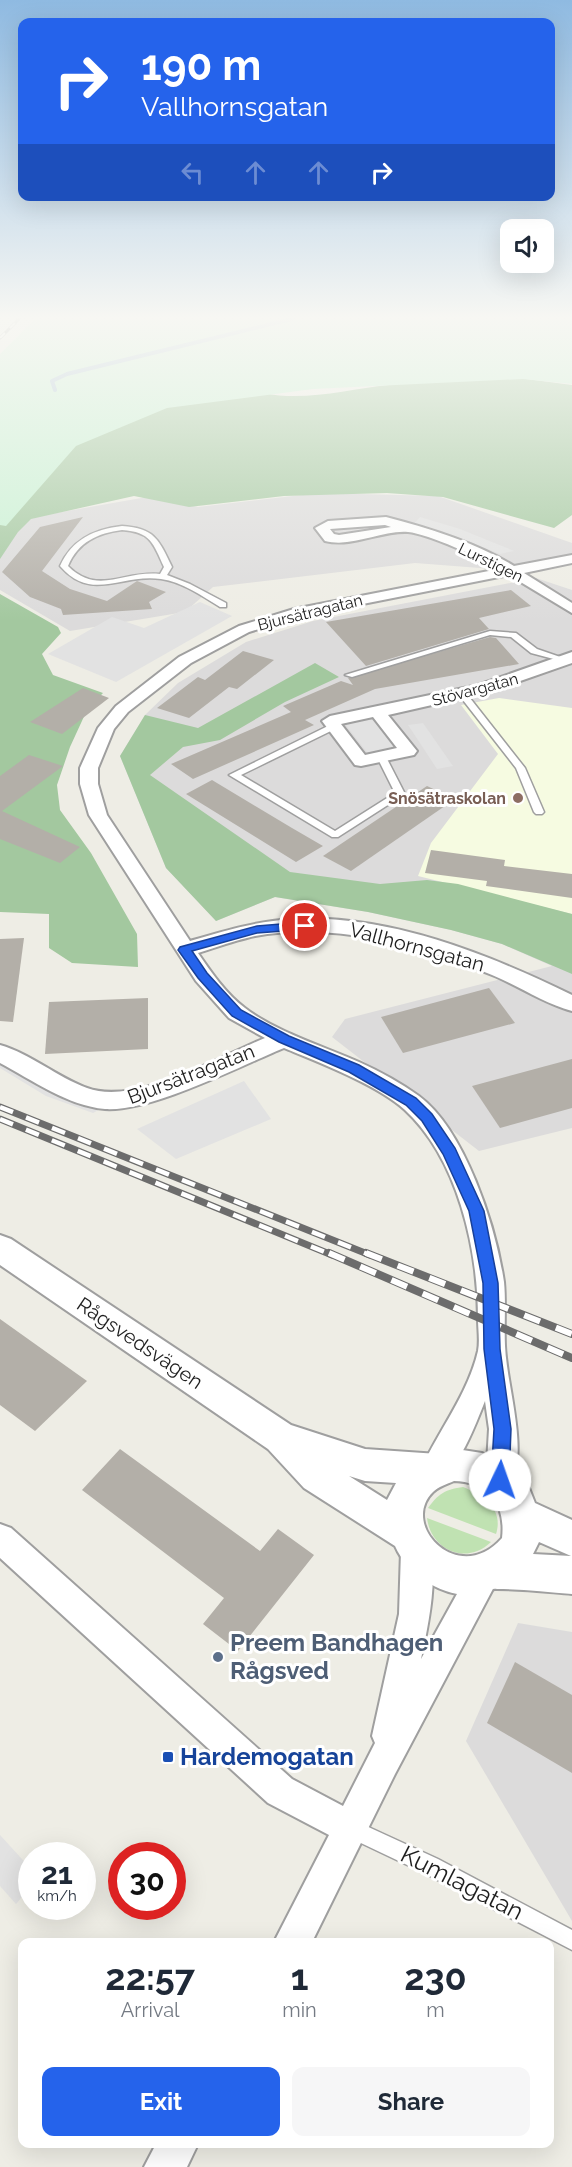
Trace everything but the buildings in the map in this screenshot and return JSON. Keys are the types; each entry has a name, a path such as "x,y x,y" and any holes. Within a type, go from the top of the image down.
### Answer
{"street":[{"name":"Lurstigen","path":"404,529 339,539 330,538 322,528 328,525 371,520 386,521 404,529 442,539 496,561 572,609"},
{"name":"Bjursätragatan","path":"500,1480 503,1429 492,1349 491,1283 476,1211 450,1152 433,1126 411,1102 386,1086 284,1039 237,1013 203,976 184,950 98,814 89,784 89,768 106,729 122,709 185,660 214,643 259,623 294,613 572,559"},
{"name":"Stövargatan","path":"334,726 330,721 463,695 496,686 568,659"},
{"path":"334,726 362,761 408,752 376,711"},
{"name":"Vallhornsgatan","path":"184,950 257,930 340,927 470,957 520,977 572,1004"},
{"name":"Bjursätragatan","path":"0,1053 71,1090 104,1101 123,1101 169,1087 284,1039"},
{"name":"Rågsvedsvägen","path":"0,1248 281,1438 317,1476 411,1542"},
{"name":"Bjursätragatan","path":"435,1469 465,1420 492,1349"},
{"name":"Rågsvedsvägen","path":"281,1438 365,1465 435,1469"},
{"path":"294,1938 314,1904 383,1762 490,1572 513,1556 522,1537 522,1515 514,1496 500,1480 468,1465 451,1465 435,1469 418,1479 407,1494 403,1513 411,1542 416,1614 383,1762"},
{"path":"522,1515 572,1539"},
{"path":"0,1538 280,1791 350,1828"},
{"path":"411,1542 430,1564 446,1573 465,1576 490,1572 572,1575"},
{"path":"164,2167 175,2148"}],"lane":[{"path":"163,576 168,567 152,536 145,531 131,529 116,530 82,540 66,557 64,566 80,581 100,585 133,578 163,576 223,605"},
{"path":"349,675 490,633 513,635 534,651 568,659"},
{"path":"463,695 520,768 539,812"},
{"path":"334,726 234,775 335,835 400,794 382,757"},
{"name":"Kumlagatan","path":"350,1828 431,1866 572,1940"}],"shaded area":[{"path":"0,420 138,420 76,446 6,526 0,525"},
{"path":"319,493 438,496 572,543 572,556 493,569 415,563 213,587 185,612 70,631 0,590 0,557 27,518 153,496 198,507"},
{"path":"420,517 460,529 514,551 500,554 450,534 413,525"},
{"path":"536,578 572,590 572,1128 479,1151 332,1037 345,1019 552,966 502,944 451,930 368,912 275,897 216,921 166,868 120,756 145,715 178,683 246,642 313,621"},
{"path":"200,602 232,616 116,682 48,654 112,617 144,628"},
{"name":"Snösätraskolan","path":"499,698 572,708 572,914 418,876 431,843 498,754 461,705"},
{"path":"372,719 400,750 369,755 345,724"},
{"path":"423,723 453,766 437,769 408,725"},
{"path":"0,1048 106,1106 93,1113 46,1096 0,1068"},
{"path":"244,1081 271,1119 176,1159 137,1129"},
{"path":"518,1623 572,1632 572,1921 466,1741"},
{"path":"0,1835 18,1855 18,1902 16,1904 0,1886"}],"green space":[{"path":"53,420 572,420 572,515 554,528 443,497 387,493 284,496 189,507 134,496 31,519 18,532 0,559 0,427"},
{"path":"0,594 58,627 61,633 42,654 53,675 103,693 87,710 70,747 57,785 60,810 91,853 137,934 138,967 72,963 49,948 49,914 0,912"},
{"path":"315,663 339,677 285,702 220,740 183,747 150,775 290,872 380,884 427,880 458,884 572,914 572,974 502,944 451,930 368,912 275,897 216,921 166,868 120,756 145,715 198,728"},
{"path":"463,1487 478,1494 490,1504 497,1517 496,1534 428,1508 443,1493"},
{"path":"427,1518 491,1542 471,1553 451,1551 435,1539"}],"railway":[{"path":"0,1107 370,1255"},
{"path":"0,1119 332,1255"},
{"path":"329,1253 572,1358"},
{"path":"366,1253 572,1334"}],"place":[{"name":"Snösätraskolan","path":"518,798"},
{"name":"Preem Bandhagen Rågsved","path":"218,1657"},
{"name":"Hardemogatan","path":"168,1757"}],"route":[{"path":"305,926 257,930 184,950 203,976 237,1013 284,1039 354,1069 411,1102 427,1118 450,1152 476,1211 491,1283 492,1349 503,1429 500,1480"}]}
